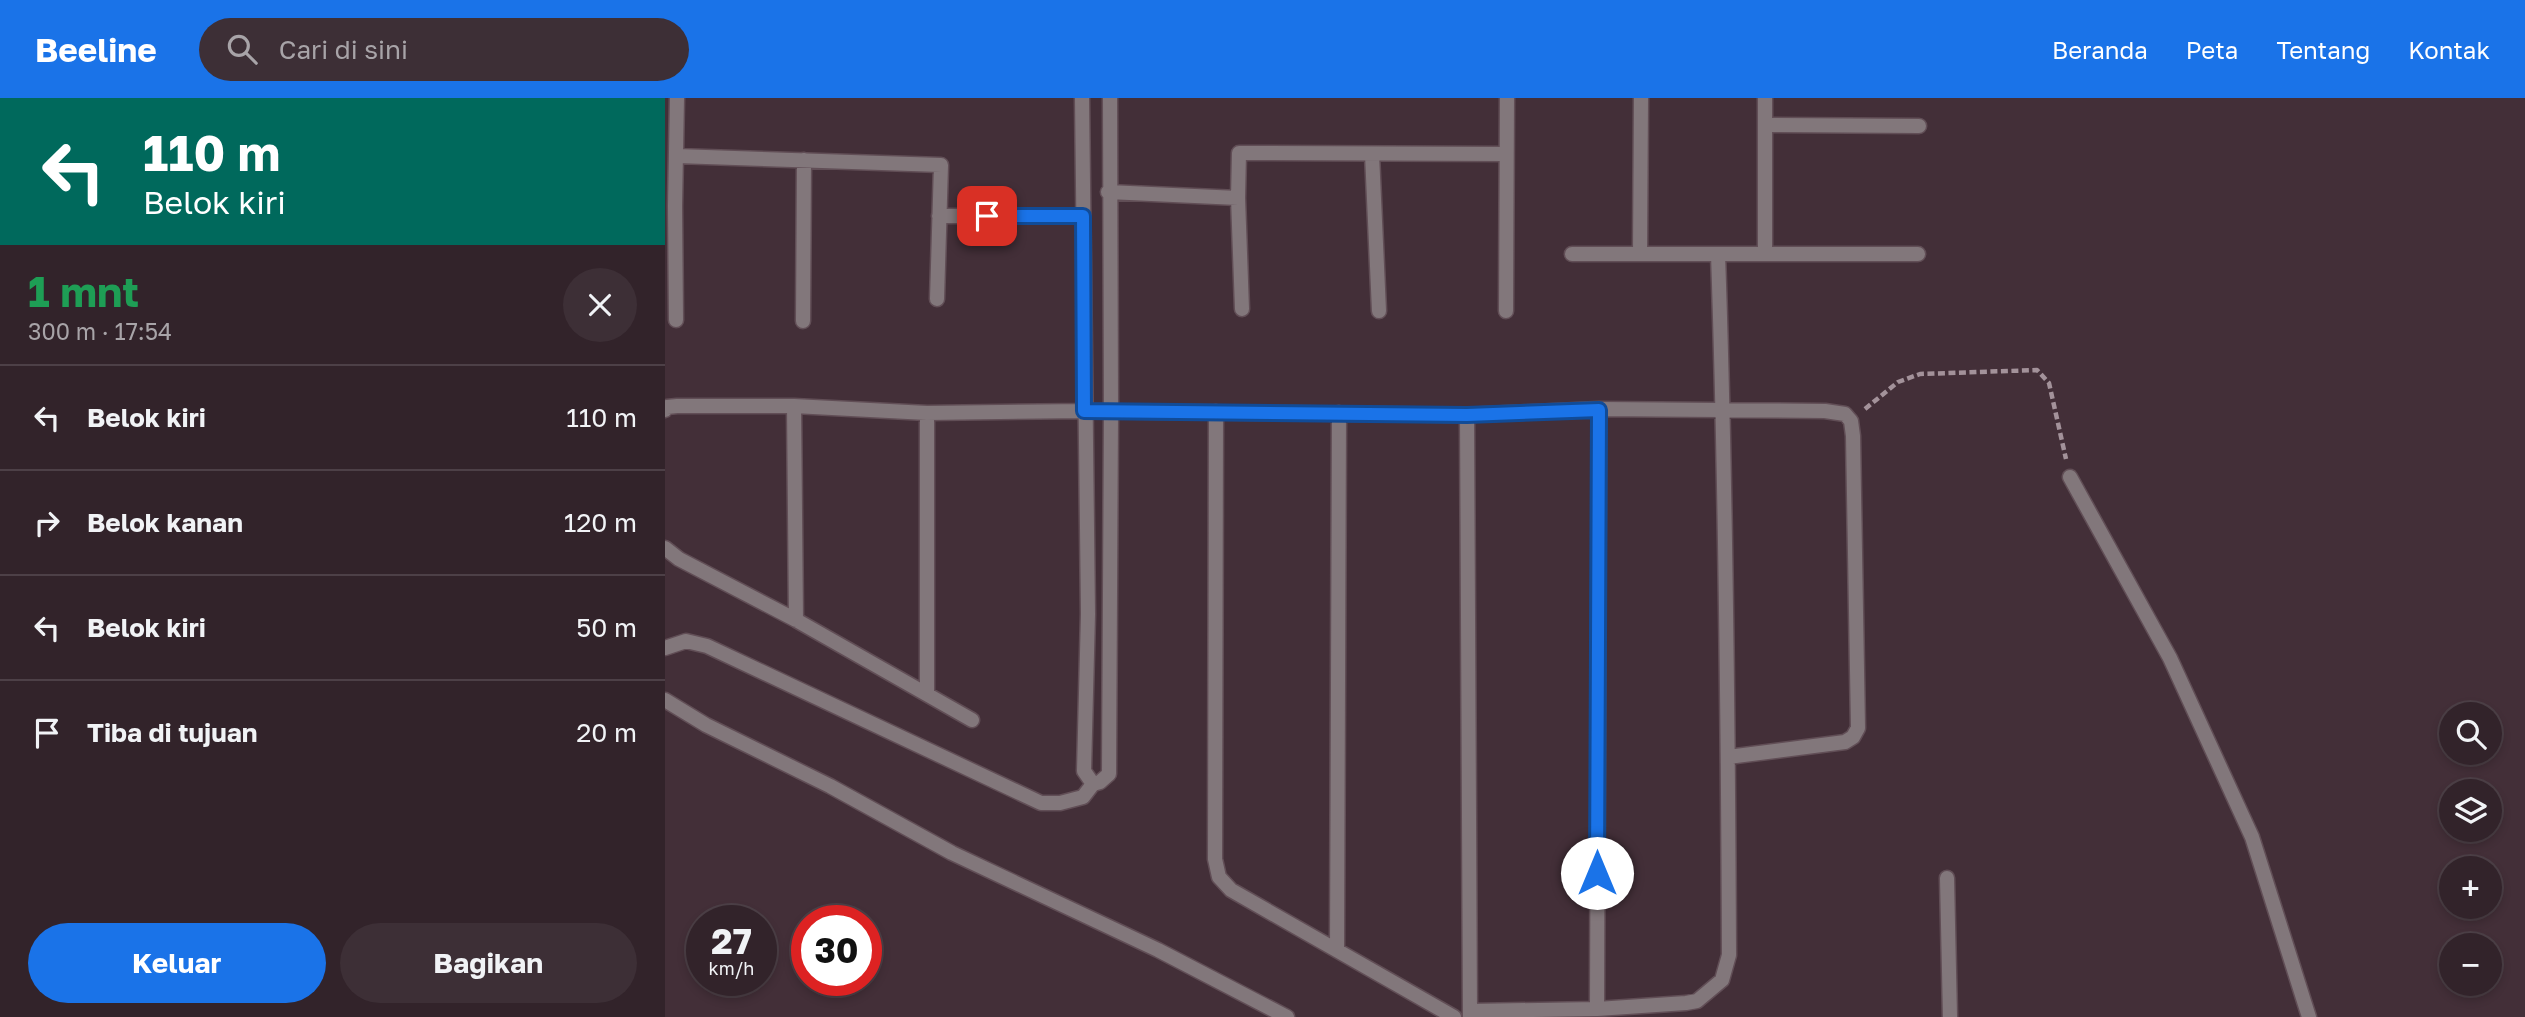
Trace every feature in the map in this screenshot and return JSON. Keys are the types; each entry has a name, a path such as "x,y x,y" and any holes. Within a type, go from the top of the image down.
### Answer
{"street":[{"path":"676,320 677,98"},
{"path":"1082,98 1088,614 1084,771 1093,784"},
{"path":"665,648 686,641 707,646 1041,803 1060,803 1083,797 1093,784 1109,774 1109,98"},
{"path":"1506,311 1507,98"},
{"path":"1640,254 1641,98"},
{"path":"1765,98 1765,254"},
{"path":"1765,125 1919,126"},
{"path":"1242,309 1239,153 1506,154"},
{"path":"1372,154 1379,311"},
{"path":"677,156 941,165 937,299"},
{"path":"803,320 804,160"},
{"path":"1108,192 1238,198"},
{"path":"939,216 1083,216"},
{"path":"1571,254 1918,254"},
{"path":"1467,415 1470,1014 1597,1009 1697,1000 1722,980 1728,955 1728,758 1718,254"},
{"path":"665,410 667,407 794,407 927,413 1084,411 1467,415 1599,410 1825,411 1845,414 1851,421 1858,728 1853,737 1845,742 1728,758"},
{"path":"794,407 796,620"},
{"path":"1597,1009 1599,410"},
{"path":"1216,412 1215,859 1219,877 1231,890 1454,1017"},
{"path":"927,413 927,693"},
{"path":"1337,950 1339,413"},
{"path":"2070,477 2170,658 2252,837 2309,1017"},
{"path":"665,548 679,559 796,620 972,720"},
{"path":"665,700 706,725 831,786 952,853 1157,950 1287,1017"},
{"path":"1947,878 1949,1017"}],"path":[{"path":"1851,421 1898,383 1920,374 2037,370 2049,383 2070,477"}],"route":[{"path":"987,216 1083,216 1084,411 1467,415 1599,410 1597,873"}]}
